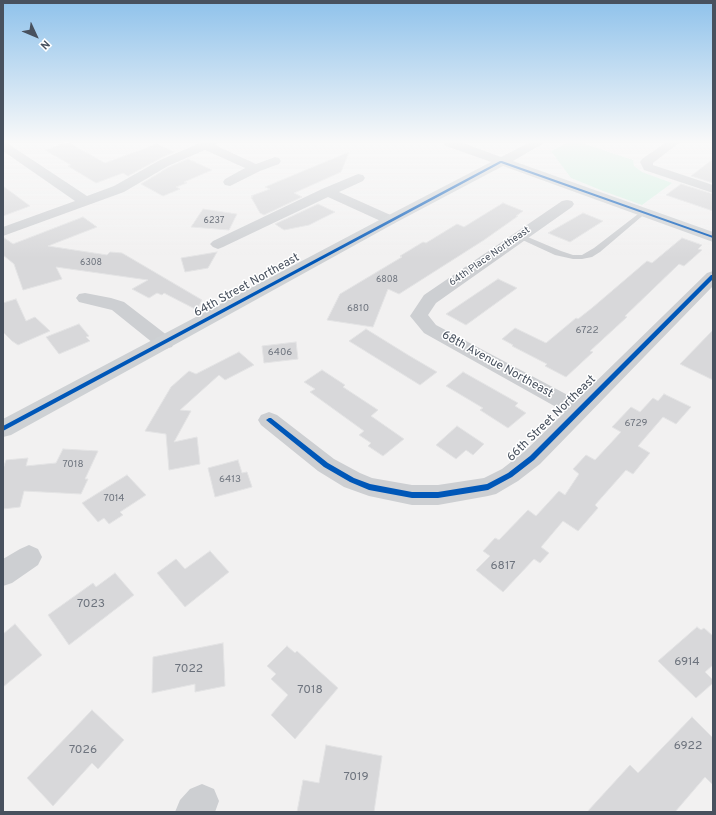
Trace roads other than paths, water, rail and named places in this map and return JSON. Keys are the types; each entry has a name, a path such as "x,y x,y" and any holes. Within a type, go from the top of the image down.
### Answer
{"main road":[{"name":"64th Street Northeast","path":"3,430 390,220 465,181"},
{"path":"556,181 713,237"}],"street":[{"path":"55,181 86,202"},
{"path":"3,232 86,202 119,189 133,181"},
{"path":"218,244 351,181"},
{"path":"689,181 713,189"},
{"path":"327,192 390,220"},
{"name":"64th Place Northeast","path":"419,316 430,299 567,204"},
{"name":"66th Street Northeast","path":"269,420 326,464 352,480 369,487 389,492 412,495 438,495 488,487 510,475 532,458 578,410 713,276"},
{"path":"85,298 111,303 118,306 165,343"},
{"name":"68th Avenue Northeast","path":"419,316 430,329 578,410"},
{"path":"3,574 29,557"}],"lane":[{"path":"520,237 558,253 582,257 597,250 644,212"}]}
